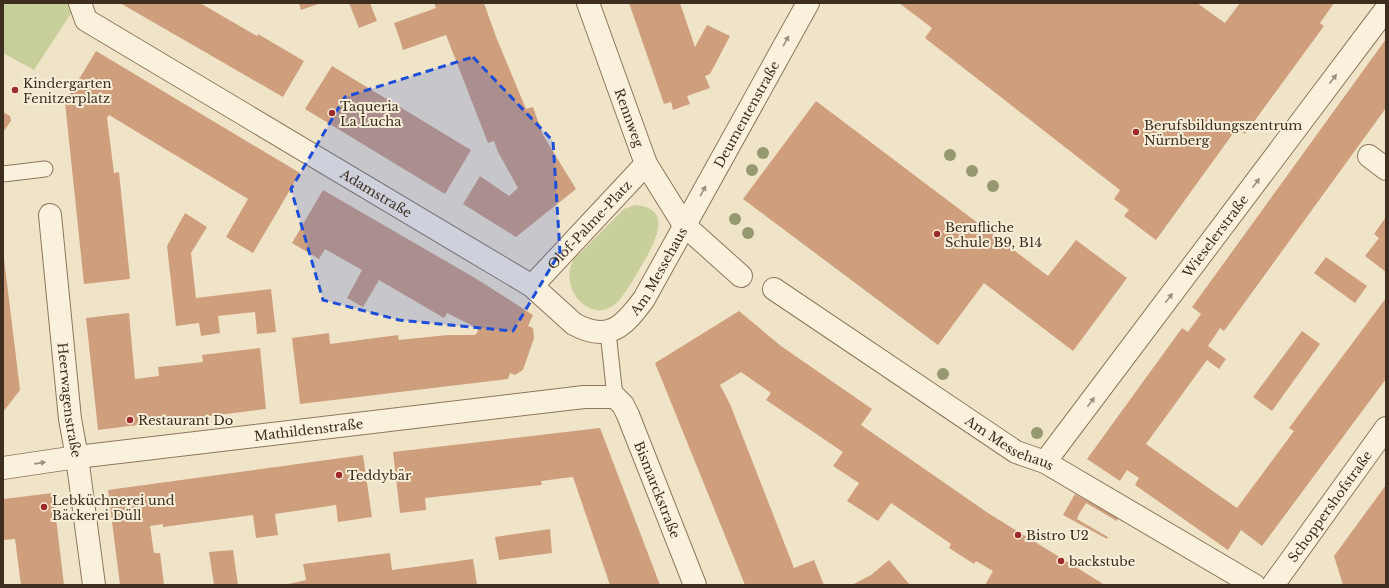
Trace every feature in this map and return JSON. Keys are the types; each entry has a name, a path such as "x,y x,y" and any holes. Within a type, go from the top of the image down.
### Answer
{"street":[{"name":"Rennweg","path":"588,3 646,164 684,225"},
{"name":"Deumentenstraße","path":"684,225 808,3"},
{"name":"Wieselerstraße","path":"1045,462 1386,9"},
{"name":"Adamstraße","path":"83,11 532,286 574,324 582,328 608,332"},
{"name":"Olof-Palme-Platz","path":"532,286 646,164"},
{"name":"Heerwagenstraße","path":"50,215 70,419 77,458 94,585"},
{"name":"Am Messehaus","path":"608,332 620,326 644,299 684,225 741,276"},
{"name":"Am Messehaus","path":"774,289 1016,452 1045,462 1254,585"},
{"name":"Mathildenstraße","path":"3,468 584,397 615,396"},
{"name":"Bismarckstraße","path":"615,396 623,405 628,415 695,585"},
{"name":"Schoppershofstraße","path":"1272,585 1386,428"}],"lane":[{"path":"3,174 45,169"},
{"path":"608,332 615,396"}],"highlighted area":[{"path":"473,57 553,141 560,252 513,331 399,320 323,300 291,189 345,97"}],"green space":[{"path":"3,3 68,3 72,12 34,70 3,53"},
{"path":"635,205 648,208 655,213 658,220 658,229 651,248 621,298 611,307 601,310 591,309 582,303 575,295 570,284 569,273 573,261 624,209"}],"building":[{"path":"120,3 200,3 304,61 283,97"},
{"path":"299,3 321,3 301,10"},
{"path":"349,3 370,3 377,21 359,28"},
{"path":"434,3 484,3 496,37 526,109 533,107 543,135 576,189 516,237 463,204 480,176 509,196 518,188 498,152 494,141 488,143 446,35 403,50 394,23 436,8"},
{"path":"629,3 680,3 695,47 707,25 730,36 710,74 705,76 710,88 687,96 690,104 673,110 671,102 664,104"},
{"name":"Berufsbildungszentrum Nürnberg","path":"899,3 1197,3 1225,23 1240,3 1334,3 1320,23 1324,26 1245,134 1237,128 1156,240 1124,216 1129,210 1114,199 1120,190 925,38 932,28"},
{"path":"1386,39 1386,108 1224,331 1220,328 1208,346 1226,359 1219,369 1207,360 1146,444 1237,508 1294,431 1289,428 1386,298 1386,379 1262,546 1241,530 1228,550 1135,485 1139,478 1127,470 1120,481 1087,459 1182,328 1188,332 1201,314 1192,307"},
{"path":"96,51 300,173 253,253 226,237 248,199 109,115 107,118 114,173 119,172 130,279 84,284 65,102"},
{"path":"332,66 471,150 445,194 305,109"},
{"path":"816,101 1048,276 1076,240 1127,278 1073,351 984,283 938,345 743,199"},
{"path":"3,112 10,116 11,121 3,132"},
{"path":"323,190 475,278 533,315 528,326 533,328 534,338 523,370 515,375 510,373 508,379 300,404 292,338 329,333 330,344 398,335 399,340 447,335 475,335 478,331 477,328 447,313 444,318 379,280 363,307 347,298 362,270 325,249 319,259 292,243"},
{"path":"185,213 207,227 191,253 196,298 271,289 276,332 257,334 255,312 218,316 220,333 201,336 199,323 176,326 167,246"},
{"path":"1386,217 1386,272 1365,256 1379,238 1374,234"},
{"path":"3,250 20,390 3,412"},
{"path":"1326,257 1367,286 1355,303 1314,273"},
{"path":"739,311 781,346 872,409 861,425 988,513 1105,585 985,585 993,571 976,561 974,564 949,548 951,544 891,503 878,521 847,501 859,483 833,466 843,452 766,400 771,393 741,372 720,385 730,404 794,568 814,560 824,585 745,585 655,363"},
{"path":"129,313 135,379 159,376 158,367 203,362 202,355 260,348 266,409 98,430 86,318"},
{"path":"1302,331 1320,344 1272,411 1253,397"},
{"path":"600,428 660,585 610,585 573,477 541,481 542,485 425,498 426,510 400,513 393,452"},
{"path":"363,455 372,517 338,522 336,505 275,514 278,535 256,538 253,515 163,527 163,524 150,526 154,553 160,553 164,585 120,585 108,490"},
{"path":"1386,485 1386,585 1343,585 1334,556"},
{"path":"53,493 64,585 21,585 15,539 3,540 3,499"},
{"path":"1075,494 1118,518 1117,521 1086,503 1079,514 1077,519 1108,537 1107,539 1063,515"},
{"path":"550,529 552,553 499,560 495,537"},
{"path":"233,550 238,585 214,585 209,552"},
{"path":"390,553 392,570 473,559 477,584 284,585 306,580 303,564"},
{"path":"889,560 910,585 852,585 871,575"}],"place":[{"name":"Kindergarten Fenitzerplatz","path":"15,90"},
{"name":"Taqueria La Lucha","path":"332,113"},
{"name":"Berufsbildungszentrum Nürnberg","path":"1136,132"},
{"name":"Berufliche Schule B9, B14","path":"937,234"},
{"name":"Restaurant Do","path":"130,420"},
{"name":"Teddybär","path":"339,475"},
{"name":"Lebküchnerei und Bäckerei Düll","path":"44,507"},
{"name":"Bistro U2","path":"1018,535"},
{"name":"backstube","path":"1061,561"}]}
